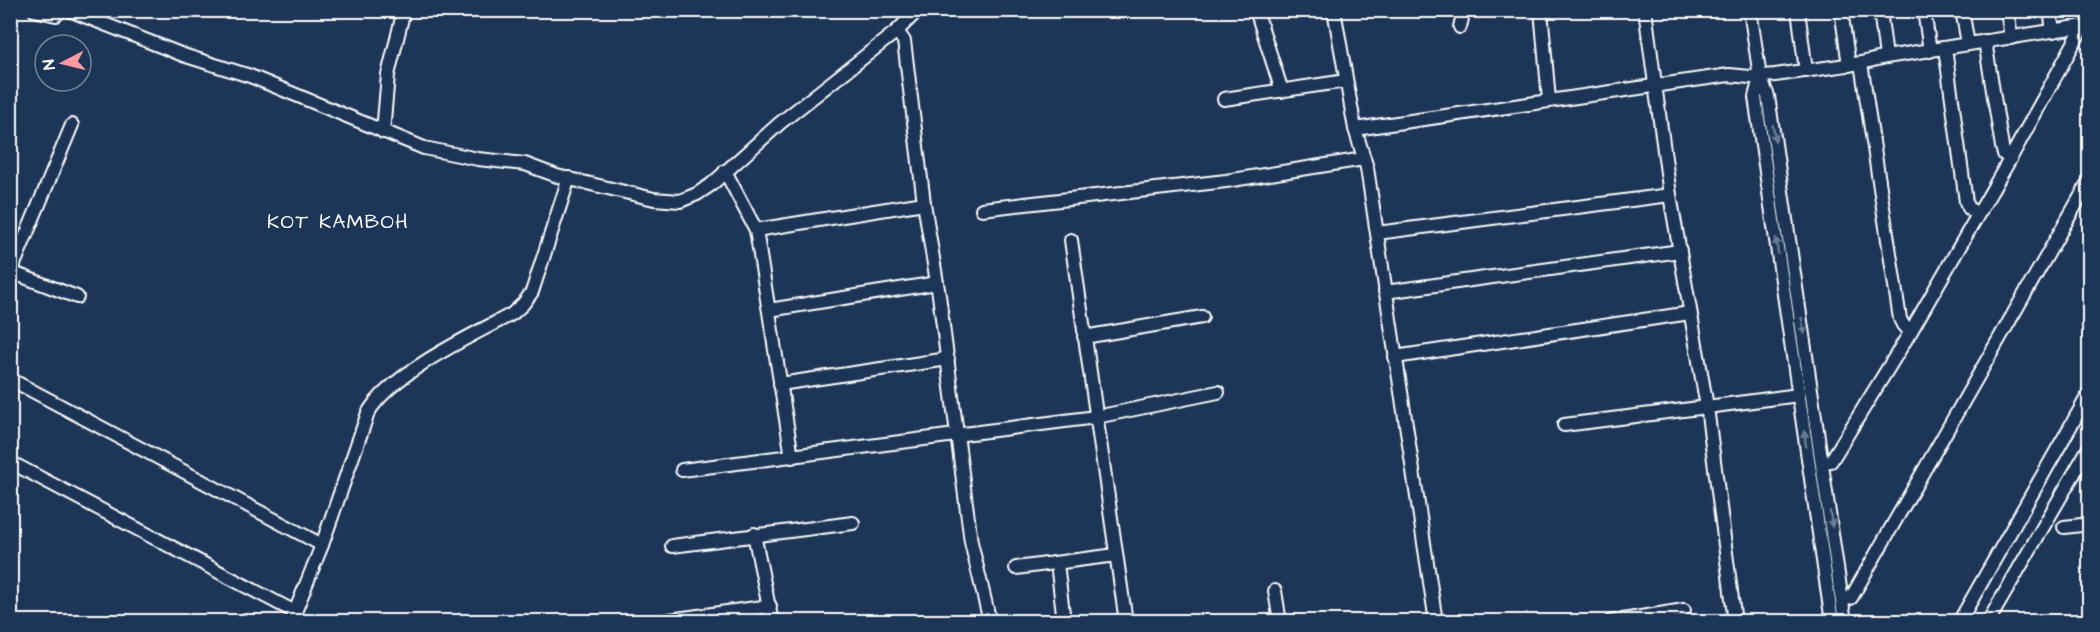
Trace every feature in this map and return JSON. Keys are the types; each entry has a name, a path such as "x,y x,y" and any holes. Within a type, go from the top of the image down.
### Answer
{"street":[{"path":"33,10 56,15 61,10"},
{"path":"69,10 183,55 250,76 424,148 478,159 525,164 569,178 654,199 680,201 697,194 780,123 897,31 918,10"},
{"path":"383,132 388,75 404,10"},
{"path":"1256,10 1282,91"},
{"path":"1334,10 1355,129 1364,159 1377,233 1436,621"},
{"path":"1460,27 1464,10"},
{"path":"1541,10 1549,100"},
{"path":"1645,10 1670,195 1707,407 1735,621"},
{"path":"1750,10 1760,77 1768,96 1845,621"},
{"path":"1798,10 1806,71"},
{"path":"1841,10 1855,64 1900,319 1903,325 1911,331"},
{"path":"1880,10 1886,57"},
{"path":"1924,10 1930,51"},
{"path":"1962,10 1968,44"},
{"path":"2007,10 2011,38"},
{"path":"2050,10 2053,31"},
{"path":"1355,129 1728,75 1760,77 1855,64 1886,57 2053,31 2087,22"},
{"path":"1823,462 1831,461 1911,331 2087,22"},
{"path":"897,31 904,41 971,542 990,621"},
{"path":"1985,41 2002,147 2004,154 2010,159"},
{"path":"1945,48 1966,201 1969,208 1977,214"},
{"path":"1760,77 1755,97 1832,621"},
{"path":"1224,99 1346,81"},
{"path":"72,125 11,273 77,297"},
{"path":"982,209 1226,181 1364,159"},
{"path":"725,171 756,230 792,457"},
{"path":"10,462 293,616 322,545 368,413 375,400 424,362 512,314 523,304 532,292 569,178"},
{"path":"1842,600 1851,598 2090,180"},
{"path":"1377,233 1670,195"},
{"path":"756,230 924,203"},
{"path":"1071,240 1126,621"},
{"path":"1386,292 1680,251"},
{"path":"769,310 938,283"},
{"path":"1395,357 1690,313"},
{"path":"1084,337 1202,317"},
{"path":"780,384 948,359"},
{"path":"10,379 322,545"},
{"path":"682,470 1096,417 1218,392"},
{"path":"1959,621 2090,392"},
{"path":"1564,425 1799,396"},
{"path":"1988,621 2090,446"},
{"path":"672,546 853,523"},
{"path":"2064,527 2090,524"},
{"path":"754,534 772,621"},
{"path":"1016,568 1116,555"},
{"path":"1057,563 1064,621"},
{"path":"1275,591 1280,621"},
{"path":"655,621 770,606"},
{"path":"1610,621 1684,610"}],"district":[{"name":"KOT KAMBOH","path":"338,221"}]}
